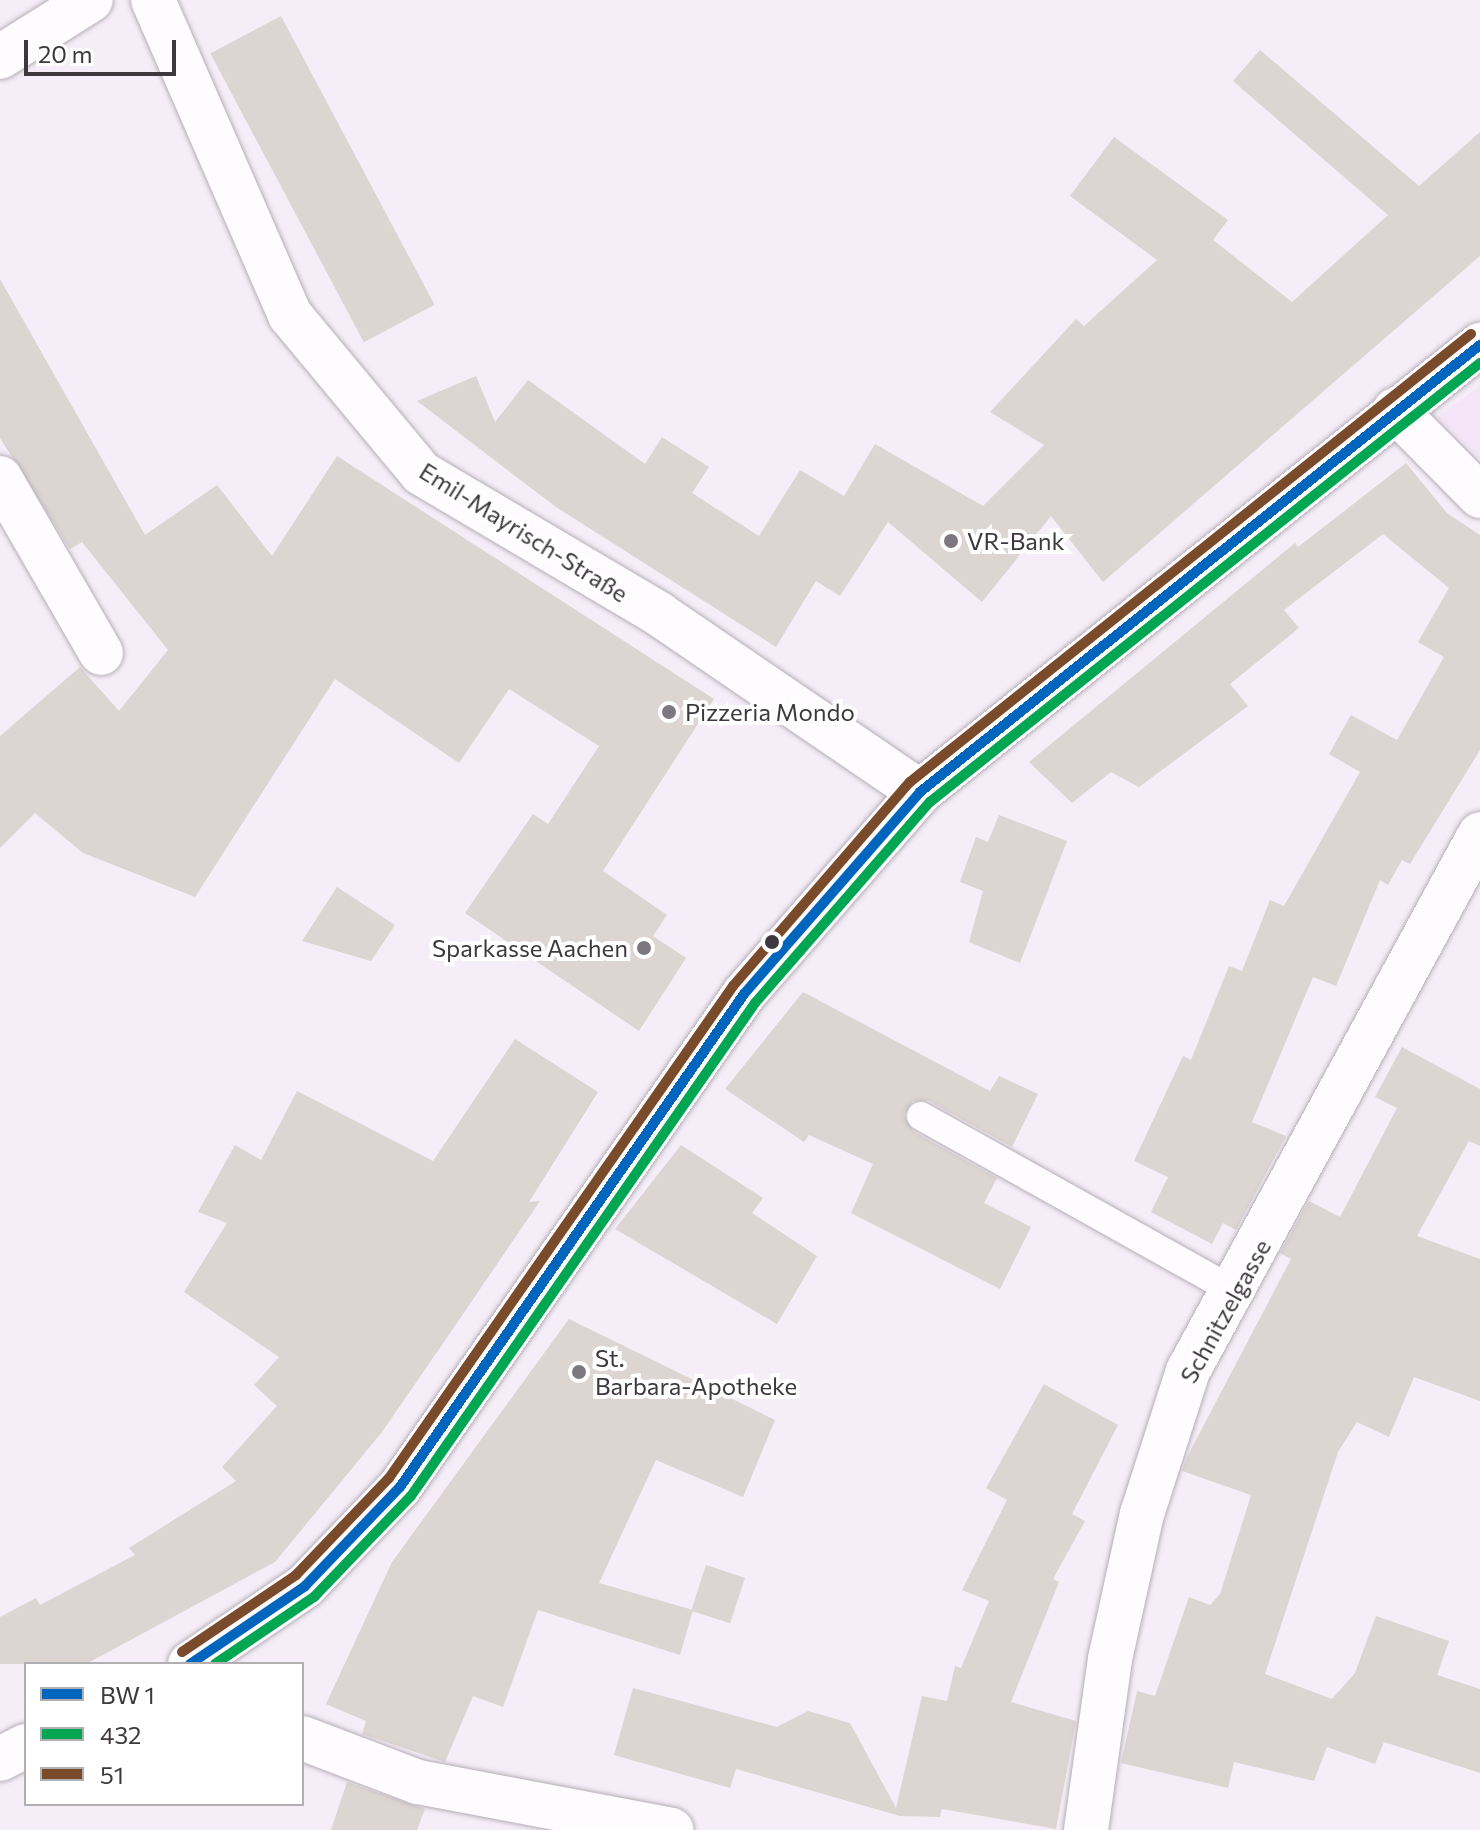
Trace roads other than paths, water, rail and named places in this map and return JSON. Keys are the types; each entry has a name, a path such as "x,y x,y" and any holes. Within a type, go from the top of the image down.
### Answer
{"street":[{"path":"0,57 91,0"},
{"name":"Emil-Mayrisch-Straße","path":"153,0 290,315 421,473 659,614 920,792"},
{"path":"211,1659 305,1586 400,1487 744,994 920,792 1480,345"},
{"path":"1395,410 1480,496"},
{"path":"0,478 101,653"},
{"name":"Schnitzelgasse","path":"1086,1830 1110,1659 1142,1514 1188,1371 1236,1292 1480,834"},
{"path":"304,1739 418,1782 671,1830"},
{"path":"0,1759 24,1747"}],"lane":[{"path":"921,1116 1236,1292"}],"place":[{"name":"VR-Bank","path":"951,541"},
{"name":"Pizzeria Mondo","path":"669,712"},
{"name":"Sparkasse Aachen","path":"644,948"},
{"name":"St. Barbara-Apotheke","path":"579,1372"}]}
